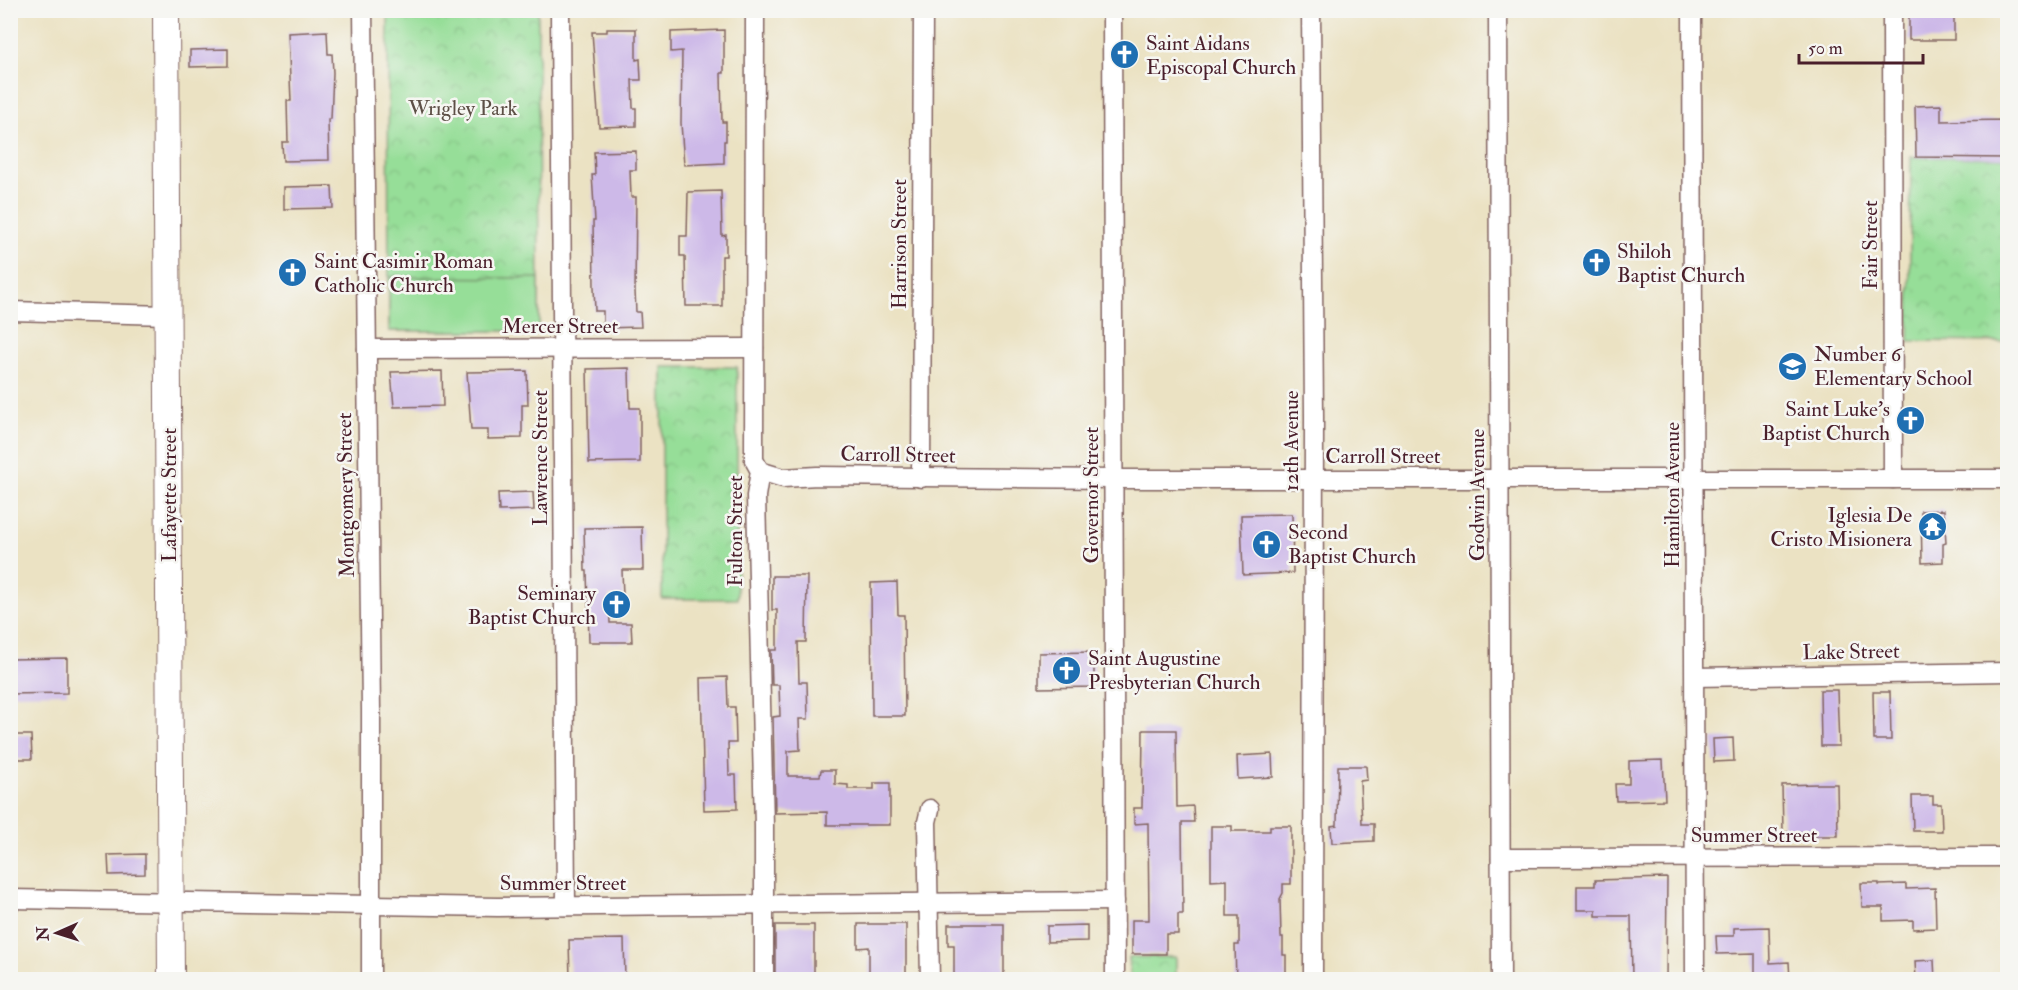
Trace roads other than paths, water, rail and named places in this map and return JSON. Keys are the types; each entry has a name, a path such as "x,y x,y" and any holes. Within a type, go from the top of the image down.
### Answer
{"main road":[{"name":"Lafayette Street","path":"166,10 171,980"}],"street":[{"name":"Montgomery Street","path":"363,10 371,710 371,980"},
{"name":"Lawrence Street","path":"560,10 567,906"},
{"name":"Fulton Street","path":"754,10 754,459 760,471 756,496 764,826 764,980"},
{"name":"Harrison Street","path":"921,478 923,10"},
{"name":"Governor Street","path":"1112,10 1115,980"},
{"name":"12th Avenue","path":"1311,10 1314,479 1313,980"},
{"name":"Godwin Avenue","path":"1498,10 1501,980"},
{"name":"Hamilton Avenue","path":"1692,10 1695,980"},
{"name":"Fair Street","path":"1892,10 1893,479"},
{"path":"10,311 168,315"},
{"name":"Mercer Street","path":"367,349 754,348"},
{"name":"Carroll Street","path":"760,471 783,478 2007,479"},
{"name":"Lake Street","path":"1695,676 2007,672"},
{"path":"930,808 927,822 930,980"},
{"name":"Summer Street","path":"1501,858 2007,857"},
{"name":"Summer Street","path":"10,899 567,906 1115,901"}],"place":[{"name":"Saint Aidans Episcopal Church","path":"1125,55"},
{"name":"Shiloh Baptist Church","path":"1596,263"},
{"name":"Saint Casimir Roman Catholic Church","path":"293,273"},
{"name":"Number 6 Elementary School","path":"1793,366"},
{"name":"Saint Luke's Baptist Church","path":"1911,421"},
{"name":"Iglesia De Cristo Misionera","path":"1933,527"},
{"name":"Second Baptist Church","path":"1267,544"},
{"name":"Seminary Baptist Church","path":"617,605"},
{"name":"Saint Augustine Presbyterian Church","path":"1067,670"}],"park label":[{"name":"Wrigley Park","path":"463,108"}]}
